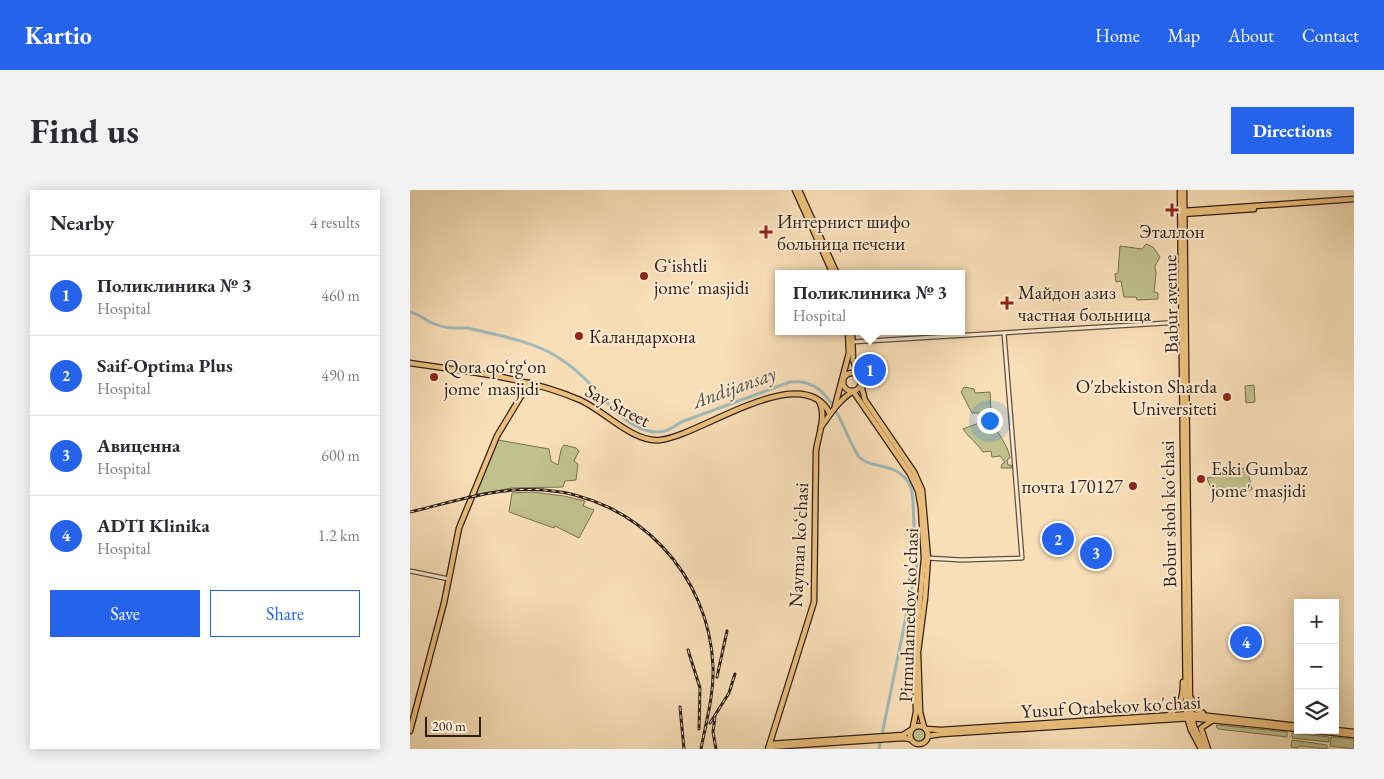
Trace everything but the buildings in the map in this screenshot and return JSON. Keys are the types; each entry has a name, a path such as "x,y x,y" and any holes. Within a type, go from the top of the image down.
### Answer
{"main road":[{"path":"795,190 835,270"},
{"path":"799,190 831,270"},
{"name":"Bobur shoh ko'chasi","path":"1180,190 1183,213 1186,536 1185,669 1189,716"},
{"path":"1184,190 1183,213 1354,200"},
{"path":"821,427 834,407 849,353 850,335"},
{"path":"834,407 861,385 853,363 851,335"},
{"name":"Say Street","path":"410,362 529,383 580,400 628,430 640,436 656,440 672,437 738,408 765,400 786,395 802,394 818,400"},
{"path":"842,379 850,373 859,376"},
{"path":"842,379 844,388 853,392 916,484 921,508 926,558"},
{"path":"410,731 449,579 459,528 497,436 529,383"},
{"name":"Pirmuhamedov ko'chasi","path":"861,385 864,400 919,482 924,507 925,598 918,652 920,712 925,728"},
{"path":"818,400 827,408 830,414"},
{"path":"818,400 822,409 821,427"},
{"name":"Nayman koʻchasi","path":"769,747 814,602 816,451 821,427"},
{"path":"1186,557 1189,716 1201,749"},
{"name":"Pirmuhamedov ko'chasi","path":"912,728 916,712 914,651 926,558"},
{"path":"1168,716 1178,707 1182,697 1183,672 1185,669"},
{"path":"1190,695 1195,709 1199,712 1255,718 1263,722"},
{"name":"Yusuf Otabekov ko'chasi","path":"925,728 941,730 1168,716 1263,722 1294,727"},
{"path":"1189,716 1207,749"},
{"name":"Yusuf Otabekov ko'chasi","path":"928,736 1189,716 1294,728"},
{"path":"1207,749 1200,728 1213,720"},
{"path":"888,738 906,734 918,725 925,728 928,736 922,749"},
{"path":"911,739 909,734 912,728"},
{"path":"1339,731 1354,733"},
{"path":"1339,732 1354,733"},
{"path":"769,747 888,738 911,739 922,749"},
{"path":"918,744 924,742"}],"street":[{"path":"852,342 1184,322"},
{"path":"926,558 962,560 1022,558 1004,333"},
{"path":"410,571 449,579"}],"green space":[{"path":"1146,244 1153,247 1160,257 1155,266 1154,292 1158,293 1158,299 1137,300 1136,297 1124,297 1121,281 1116,282 1115,274 1118,273 1120,246 1142,249"},
{"path":"1254,385 1255,402 1246,403 1245,386"},
{"path":"964,387 974,389 975,393 990,392 992,419 1007,448 1010,458 1007,460 1008,465 1011,465 1012,468 1001,468 1005,462 1000,456 992,457 991,451 983,452 963,429 979,423 978,421 983,419 982,413 972,413 961,392"},
{"path":"498,440 549,449 551,461 558,465 564,445 576,448 579,451 574,461 578,464 576,480 565,481 563,487 512,488 478,494 476,492"},
{"path":"1247,468 1252,489 1235,497 1229,497 1222,487 1212,490 1207,478 1216,476 1215,473 1218,470"},
{"path":"532,492 585,501 583,506 594,510 579,538 555,526 554,528 509,512 512,493"},
{"path":"1217,725 1287,732 1287,737 1218,729"},
{"path":"919,727 927,735 919,743 911,735"},
{"path":"1292,733 1329,737 1329,742 1292,738"},
{"path":"1331,737 1354,739 1354,749 1330,746"},
{"path":"1292,740 1327,745 1327,749 1291,747"}],"waterway":[{"name":"Andijansay","path":"410,312 441,326 468,328 536,346 561,359 580,374 620,415 638,427 656,432 666,431 681,422 790,382 806,383 816,387 824,394 838,414 859,457 898,472 907,480 912,492 917,563 879,749"}],"railway":[{"path":"410,512 493,493 527,489 578,496 609,508 638,525 662,547 683,572 698,602 709,633 713,677 701,749"},
{"path":"717,677 727,631"},
{"path":"688,650 700,688 699,729"},
{"path":"710,723 729,693 735,674"},
{"path":"680,707 684,749"},
{"path":"715,717 713,732 716,749"}],"place":[{"name":"Эталлон","path":"1172,210"},
{"name":"Интернист шифо больница печени","path":"766,232"},
{"name":"Gʻishtli jome' masjidi","path":"644,276"},
{"name":"Майдон азиз частная больница","path":"1007,303"},
{"name":"Каландархона","path":"579,336"},
{"name":"Поликлиника № 3","path":"870,370"},
{"name":"Qora qoʻrgʻon jome' masjidi","path":"434,377"},
{"name":"O'zbekiston Sharda Universiteti","path":"1227,397"},
{"name":"Eski Gumbaz jome' masjidi","path":"1201,479"},
{"name":"почта 170127","path":"1133,486"},
{"name":"Saif-Optima Plus","path":"1058,539"},
{"name":"Авиценна","path":"1096,553"},
{"name":"ADTI Klinika","path":"1246,642"}]}
